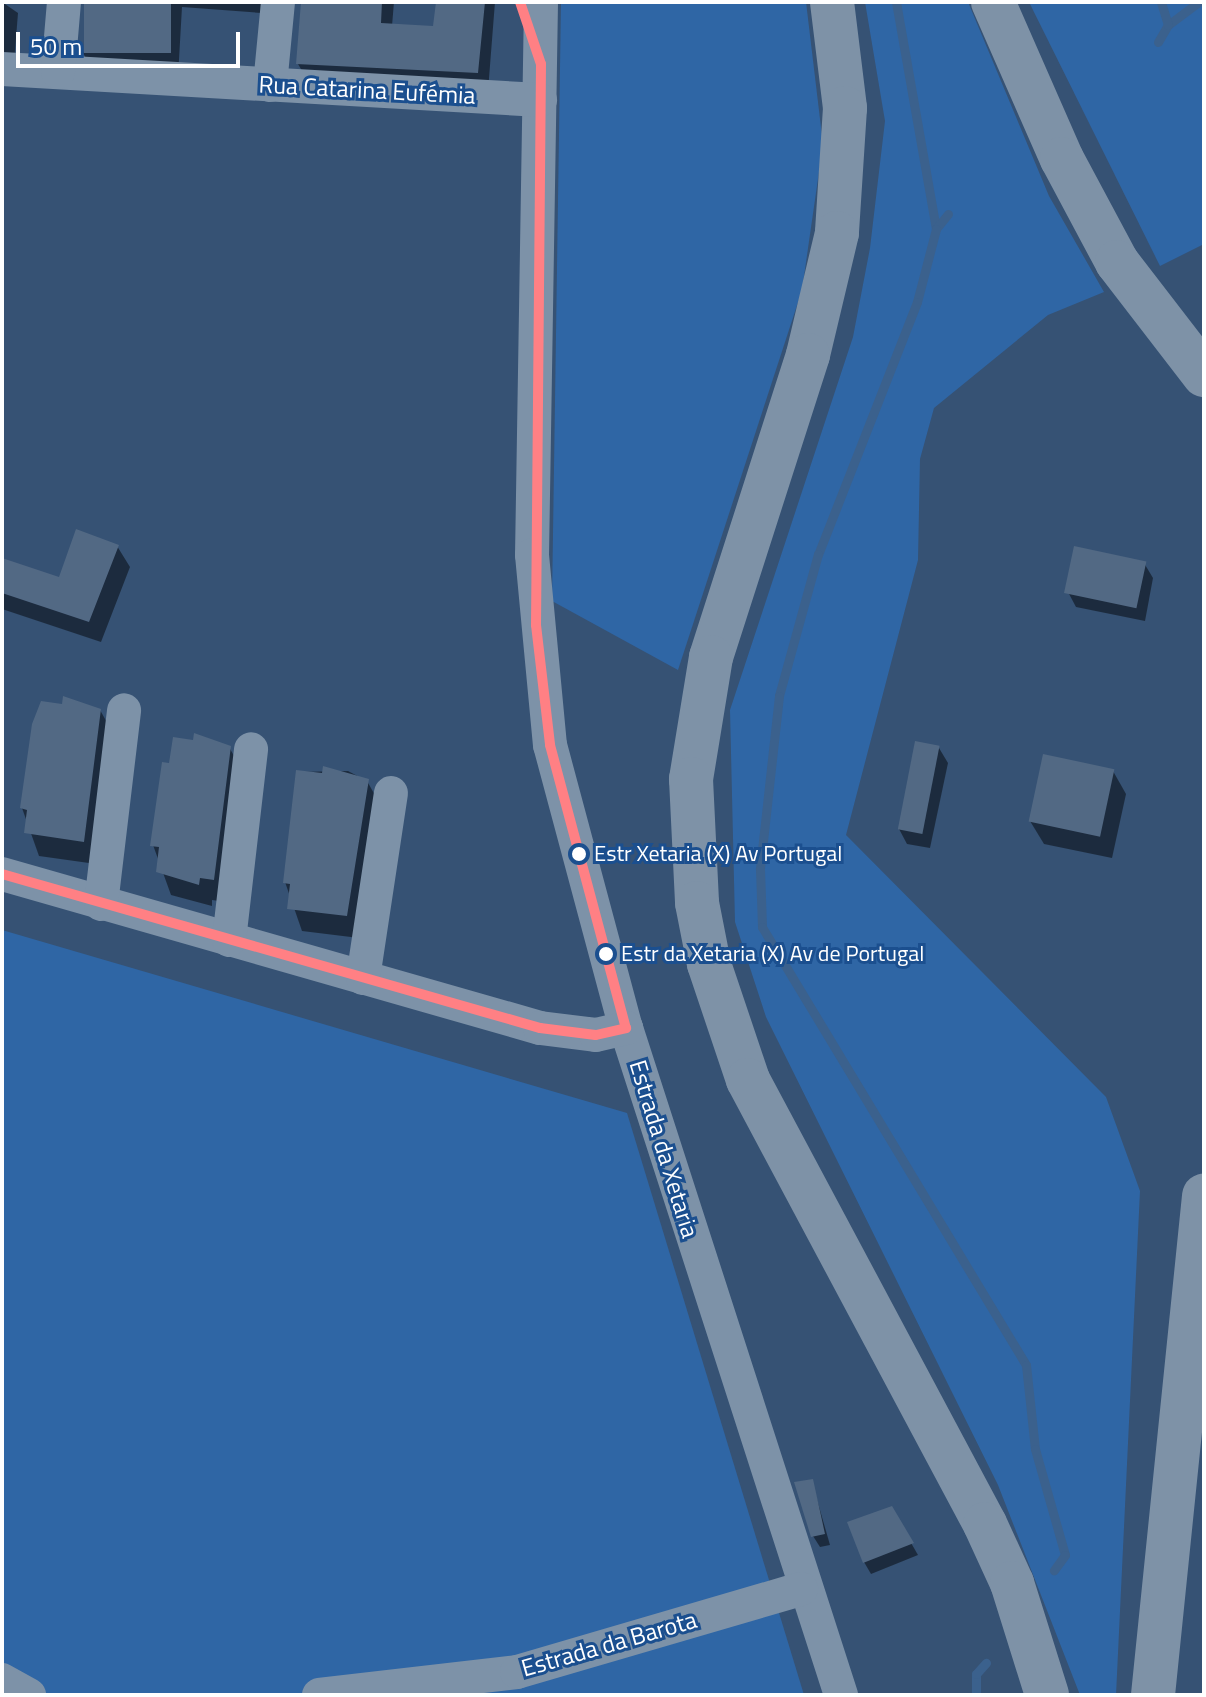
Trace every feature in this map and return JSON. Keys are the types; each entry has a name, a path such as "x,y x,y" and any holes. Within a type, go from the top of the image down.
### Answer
{"highway":[{"path":"832,2 845,108 837,233 808,355 711,657 691,779 697,903 709,964 748,1080 985,1524 1047,1695"},
{"path":"993,2 1062,159 1117,262 1204,375"},
{"path":"1153,1695 1204,1196"}],"street":[{"path":"58,72 64,2"},
{"path":"270,85 278,2"},
{"name":"Estrada da Xetaria","path":"520,2 541,64"},
{"name":"Estrada da Xetaria","path":"541,2 536,625 550,745 626,1028 801,1589 841,1695"},
{"name":"Rua Catarina Eufémia","path":"2,69 540,100"},
{"path":"101,904 124,710"},
{"path":"229,940 251,749"},
{"path":"363,978 391,793"},
{"path":"2,874 540,1028 596,1035 626,1028"},
{"name":"Estrada da Barota","path":"319,1695 517,1672 801,1589"},
{"path":"2,1680 29,1695"}],"shaded area":[{"path":"561,2 806,2 823,144 802,290 678,670 552,601"},
{"path":"865,2 968,2 1049,196 1104,292 1048,315 934,408 920,459 918,560 846,835 1106,1097 1140,1191 1116,1695 1080,1695 998,1485 766,1017 735,922 730,710 853,337 870,248 885,121"},
{"path":"1029,2 1204,2 1204,244 1160,266"},
{"path":"2,930 627,1113 804,1695 2,1695"}],"building":[{"path":"84,2 171,2 171,53 84,53"},
{"path":"301,2 382,2 381,23 433,26 436,2 485,2 478,73 296,64"},
{"path":"76,529 119,545 89,622 2,593 2,558 59,577"},
{"path":"1074,546 1146,561 1136,608 1064,593"},
{"path":"63,696 101,709 84,842 24,833 27,810 20,808 32,724 41,701 62,704"},
{"path":"194,733 231,746 214,880 200,878 199,885 156,872 159,847 150,846 162,762 169,763 173,737 193,740"},
{"path":"915,741 940,746 922,834 898,829"},
{"path":"1043,754 1114,769 1100,837 1029,821"},
{"path":"323,766 369,779 347,916 287,909 290,884 283,883 296,770 322,773"},
{"path":"813,1479 825,1534 811,1537 794,1482"},
{"path":"892,1506 914,1543 863,1563 847,1522"}],"waterway":[{"path":"896,2 936,229"},
{"path":"1158,42 1168,25 1161,2"},
{"path":"1168,25 1198,2"},
{"path":"948,214 936,229 917,302 818,554 779,696 760,869 762,927 1026,1365 1035,1449 1065,1555 1054,1570"},
{"path":"976,1695 976,1674 986,1663"}],"transit line":[{"path":"520,2 541,64 536,625 550,745 626,1028"},
{"path":"2,874 540,1028 596,1035 626,1028"}],"place":[{"name":"Estr Xetaria (X) Av Portugal","path":"579,854"},
{"name":"Estr da Xetaria (X) Av de Portugal","path":"606,954"}]}
